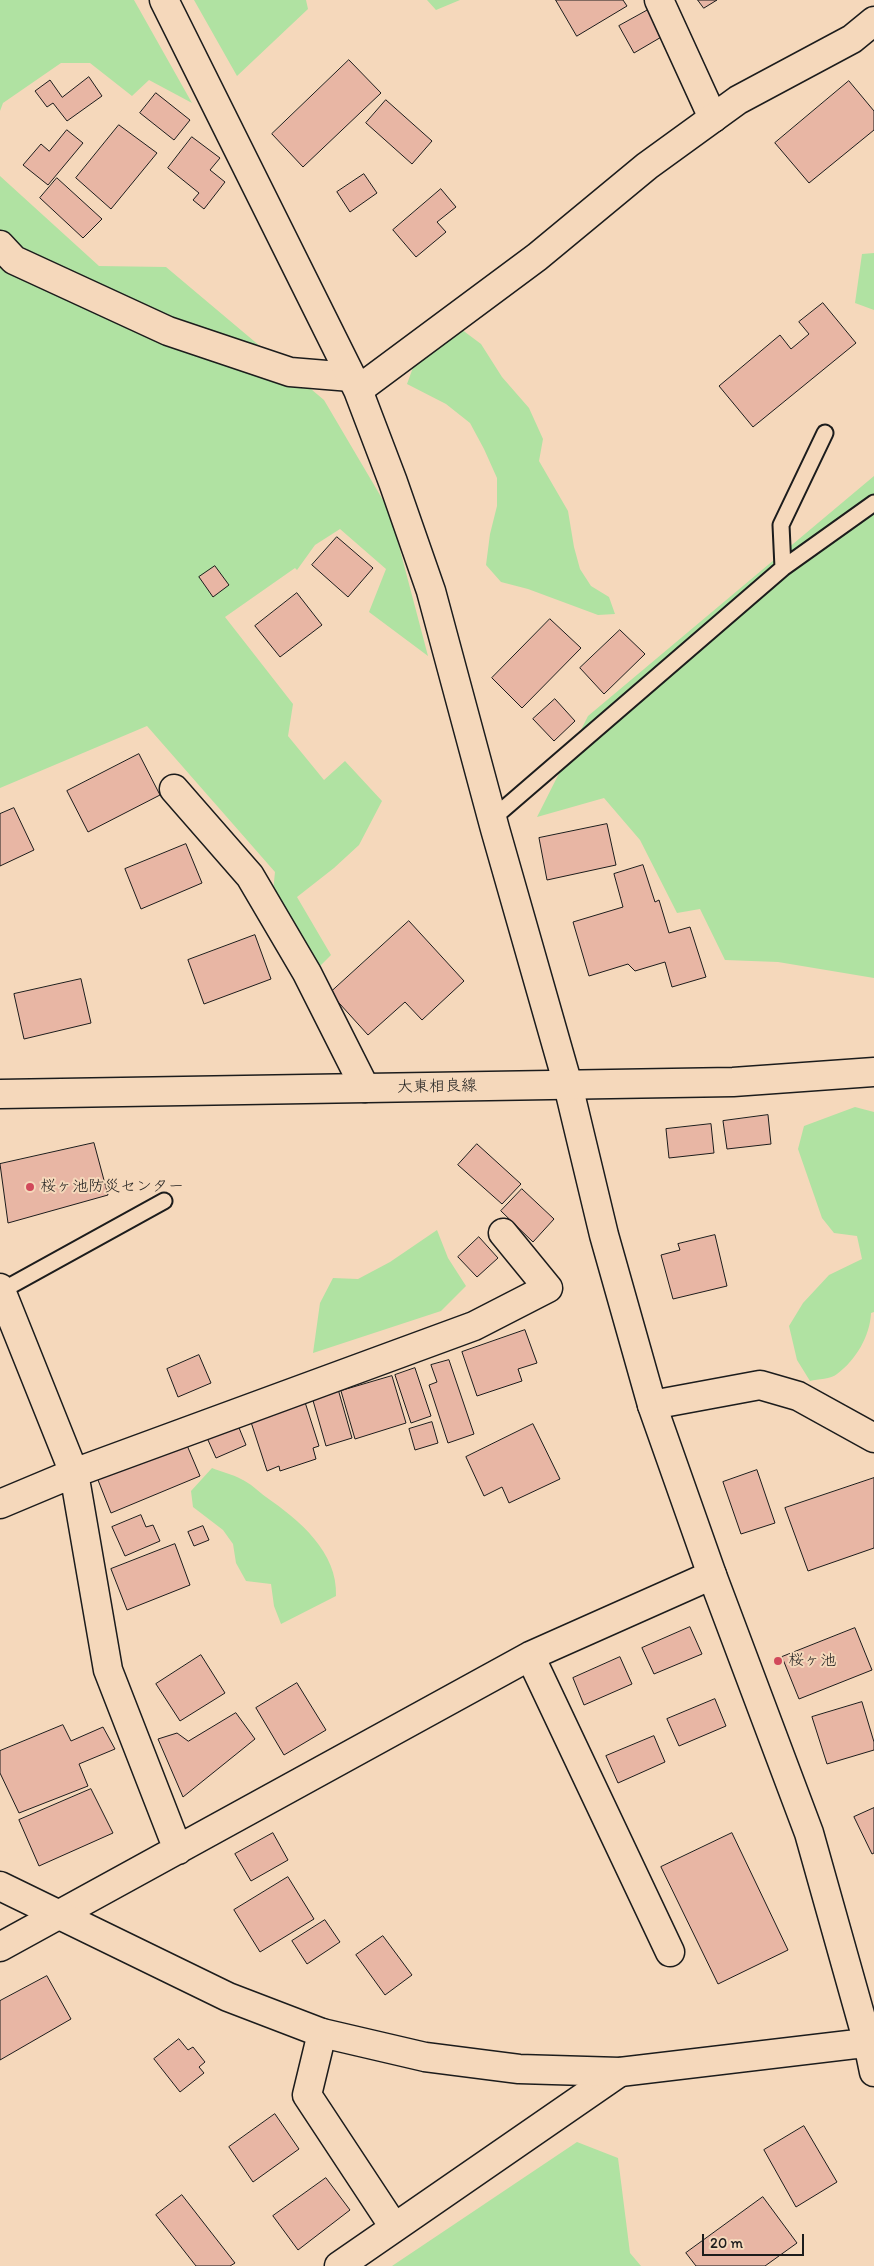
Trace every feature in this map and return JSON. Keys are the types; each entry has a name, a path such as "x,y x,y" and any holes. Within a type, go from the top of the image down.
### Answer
{"street":[{"path":"164,0 354,383 393,482 431,591 492,819 568,1085 604,1236 652,1406 712,1575 809,1833 871,2042 874,2072"},
{"path":"659,0 713,118"},
{"path":"0,245 14,260 168,331 290,372 354,383 537,257 647,166 738,100 852,39 874,22"},
{"path":"174,789 250,876 307,973 365,1088"},
{"name":"大東相良線","path":"0,1094 732,1082 874,1072"},
{"path":"0,1504 74,1474 474,1326 548,1288 503,1233"},
{"path":"0,1290 74,1474 108,1670 178,1850"},
{"path":"652,1406 760,1385 798,1396 874,1438"},
{"path":"0,1947 530,1656 712,1575"},
{"path":"530,1656 670,1952"},
{"path":"0,1886 228,1997 322,2033 425,2057 519,2069 620,2072 871,2042"},
{"path":"322,2033 307,2095 394,2227"},
{"path":"339,2266 620,2072"}],"lane":[{"path":"783,568 781,525 825,433"},
{"path":"492,819 783,568 874,503"},
{"path":"0,1290 164,1200"}],"green space":[{"path":"0,0 134,0 192,103 149,80 132,96 90,63 61,63 3,103 0,111"},
{"path":"194,0 306,0 308,9 237,76"},
{"path":"427,0 460,0 436,10"},
{"path":"0,176 99,266 166,267 324,400 390,512 428,656 369,612 386,569 340,529 315,545 297,570 295,568 225,617 293,704 288,736 324,780 345,761 382,801 359,845 334,868 297,897 331,955 317,969 272,902 275,872 147,726 0,788"},
{"path":"874,253 874,310 855,303 862,254"},
{"path":"461,329 481,344 502,377 529,408 543,439 539,461 568,511 580,569 591,586 609,597 615,614 598,615 528,589 501,582 486,565 490,534 497,506 497,478 470,423 446,404 407,384 415,362"},
{"path":"874,476 874,978 778,962 725,960 700,909 677,913 640,840 604,798 537,817 588,716"},
{"path":"855,1107 874,1112 874,1312 871,1313 865,1339 850,1362 834,1376 810,1381 797,1360 789,1326 803,1303 829,1275 862,1259 857,1236 834,1233 822,1218 798,1149 804,1126"},
{"path":"437,1230 448,1258 466,1286 441,1311 313,1353 320,1303 333,1278 358,1279 390,1262"},
{"path":"212,1468 248,1483 303,1527 323,1551 331,1565 335,1580 336,1596 281,1624 274,1606 271,1584 246,1581 236,1563 233,1544 223,1530 193,1507 191,1491"},
{"path":"577,2142 618,2158 630,2253 641,2266 392,2266"}],"building":[{"path":"556,0 623,0 627,6 577,36"},
{"path":"698,0 717,0 704,8"},
{"path":"648,10 663,36 634,53 619,26"},
{"path":"349,60 381,93 303,167 272,134"},
{"path":"89,77 102,96 67,121 53,103 47,107 35,91 50,80 62,97"},
{"path":"849,81 874,111 874,130 809,183 775,143"},
{"path":"156,93 190,120 174,140 140,113"},
{"path":"386,100 432,141 412,164 366,123"},
{"path":"119,125 157,153 111,209 76,178"},
{"path":"67,130 83,143 48,185 23,165 41,144 49,151"},
{"path":"192,137 220,158 210,170 225,182 204,209 193,200 199,193 168,168"},
{"path":"364,174 377,193 350,212 337,192"},
{"path":"57,178 102,219 83,238 40,198"},
{"path":"441,189 456,207 437,222 446,232 416,257 393,230"},
{"path":"823,303 856,343 753,427 719,386 780,335 791,349 809,334 799,322"},
{"path":"337,537 373,568 348,597 312,565"},
{"path":"215,566 229,585 213,597 199,577"},
{"path":"297,593 322,625 280,657 255,626"},
{"path":"550,619 581,648 522,708 492,678"},
{"path":"620,630 645,654 604,694 580,668"},
{"path":"555,699 575,721 554,741 533,719"},
{"path":"139,754 160,795 88,832 67,791"},
{"path":"14,808 34,850 0,866 0,814"},
{"path":"607,824 616,865 547,880 539,838"},
{"path":"186,844 202,883 141,909 125,869"},
{"path":"643,865 655,902 659,900 669,933 690,927 706,977 672,987 665,962 635,971 628,964 589,976 573,922 623,907 614,874"},
{"path":"409,921 464,981 422,1020 405,1002 368,1035 330,993"},
{"path":"255,935 271,979 204,1004 188,960"},
{"path":"81,979 91,1023 24,1039 14,994"},
{"path":"768,1115 771,1144 727,1149 723,1121"},
{"path":"711,1124 714,1153 669,1158 666,1129"},
{"path":"94,1143 108,1195 8,1223 0,1164"},
{"path":"477,1144 521,1184 502,1204 458,1165"},
{"path":"522,1189 554,1219 533,1242 501,1211"},
{"path":"715,1235 727,1286 673,1299 661,1255 680,1250 678,1244"},
{"path":"479,1237 498,1258 477,1277 458,1257"},
{"path":"525,1330 537,1363 518,1369 522,1381 477,1396 462,1352"},
{"path":"199,1355 211,1383 178,1397 167,1369"},
{"path":"449,1360 474,1434 448,1443 429,1385 437,1382 431,1365"},
{"path":"415,1368 431,1416 411,1423 395,1375"},
{"path":"392,1376 406,1423 355,1439 341,1391"},
{"path":"338,1389 352,1438 326,1446 312,1397"},
{"path":"304,1399 319,1446 313,1448 316,1459 280,1471 279,1466 267,1471 249,1416"},
{"path":"235,1418 246,1445 216,1458 204,1431"},
{"path":"432,1422 438,1443 415,1450 409,1429"},
{"path":"533,1424 560,1479 509,1503 502,1487 484,1496 466,1457"},
{"path":"186,1443 200,1476 111,1513 98,1480"},
{"path":"757,1470 775,1523 741,1534 723,1482"},
{"path":"874,1478 874,1548 808,1571 785,1508"},
{"path":"141,1515 146,1527 153,1525 160,1541 125,1556 112,1527"},
{"path":"203,1526 209,1540 194,1546 188,1532"},
{"path":"175,1544 190,1585 127,1610 111,1569"},
{"path":"690,1627 702,1654 654,1674 642,1648"},
{"path":"855,1628 872,1670 799,1699 782,1657"},
{"path":"201,1655 225,1693 180,1721 156,1684"},
{"path":"620,1657 632,1684 584,1705 573,1678"},
{"path":"297,1683 326,1730 284,1755 256,1708"},
{"path":"715,1699 726,1726 679,1746 667,1719"},
{"path":"862,1702 874,1742 874,1750 827,1764 812,1717"},
{"path":"236,1713 255,1739 183,1797 158,1739 177,1733 188,1741"},
{"path":"63,1725 71,1741 103,1727 115,1749 79,1764 88,1786 19,1813 0,1773 0,1751"},
{"path":"654,1736 665,1762 618,1783 606,1756"},
{"path":"91,1789 113,1833 39,1866 19,1820"},
{"path":"874,1808 874,1853 872,1854 854,1817"},
{"path":"273,1833 288,1860 251,1881 235,1854"},
{"path":"732,1833 788,1950 718,1984 661,1867"},
{"path":"288,1877 314,1919 260,1952 234,1910"},
{"path":"325,1920 340,1942 307,1964 292,1941"},
{"path":"383,1936 412,1975 385,1995 356,1955"},
{"path":"47,1976 71,2019 0,2060 0,2001"},
{"path":"179,2039 188,2050 193,2047 205,2062 199,2067 204,2073 180,2092 154,2059"},
{"path":"275,2114 299,2149 253,2182 229,2147"},
{"path":"804,2126 837,2182 796,2207 764,2150"},
{"path":"326,2178 350,2210 298,2250 273,2216"},
{"path":"182,2195 235,2263 230,2266 196,2266 156,2215"},
{"path":"763,2197 797,2243 765,2266 696,2266 686,2253"}],"place":[{"name":"桜ヶ池防災センター","path":"30,1187"},
{"name":"桜ヶ池","path":"778,1661"}]}
